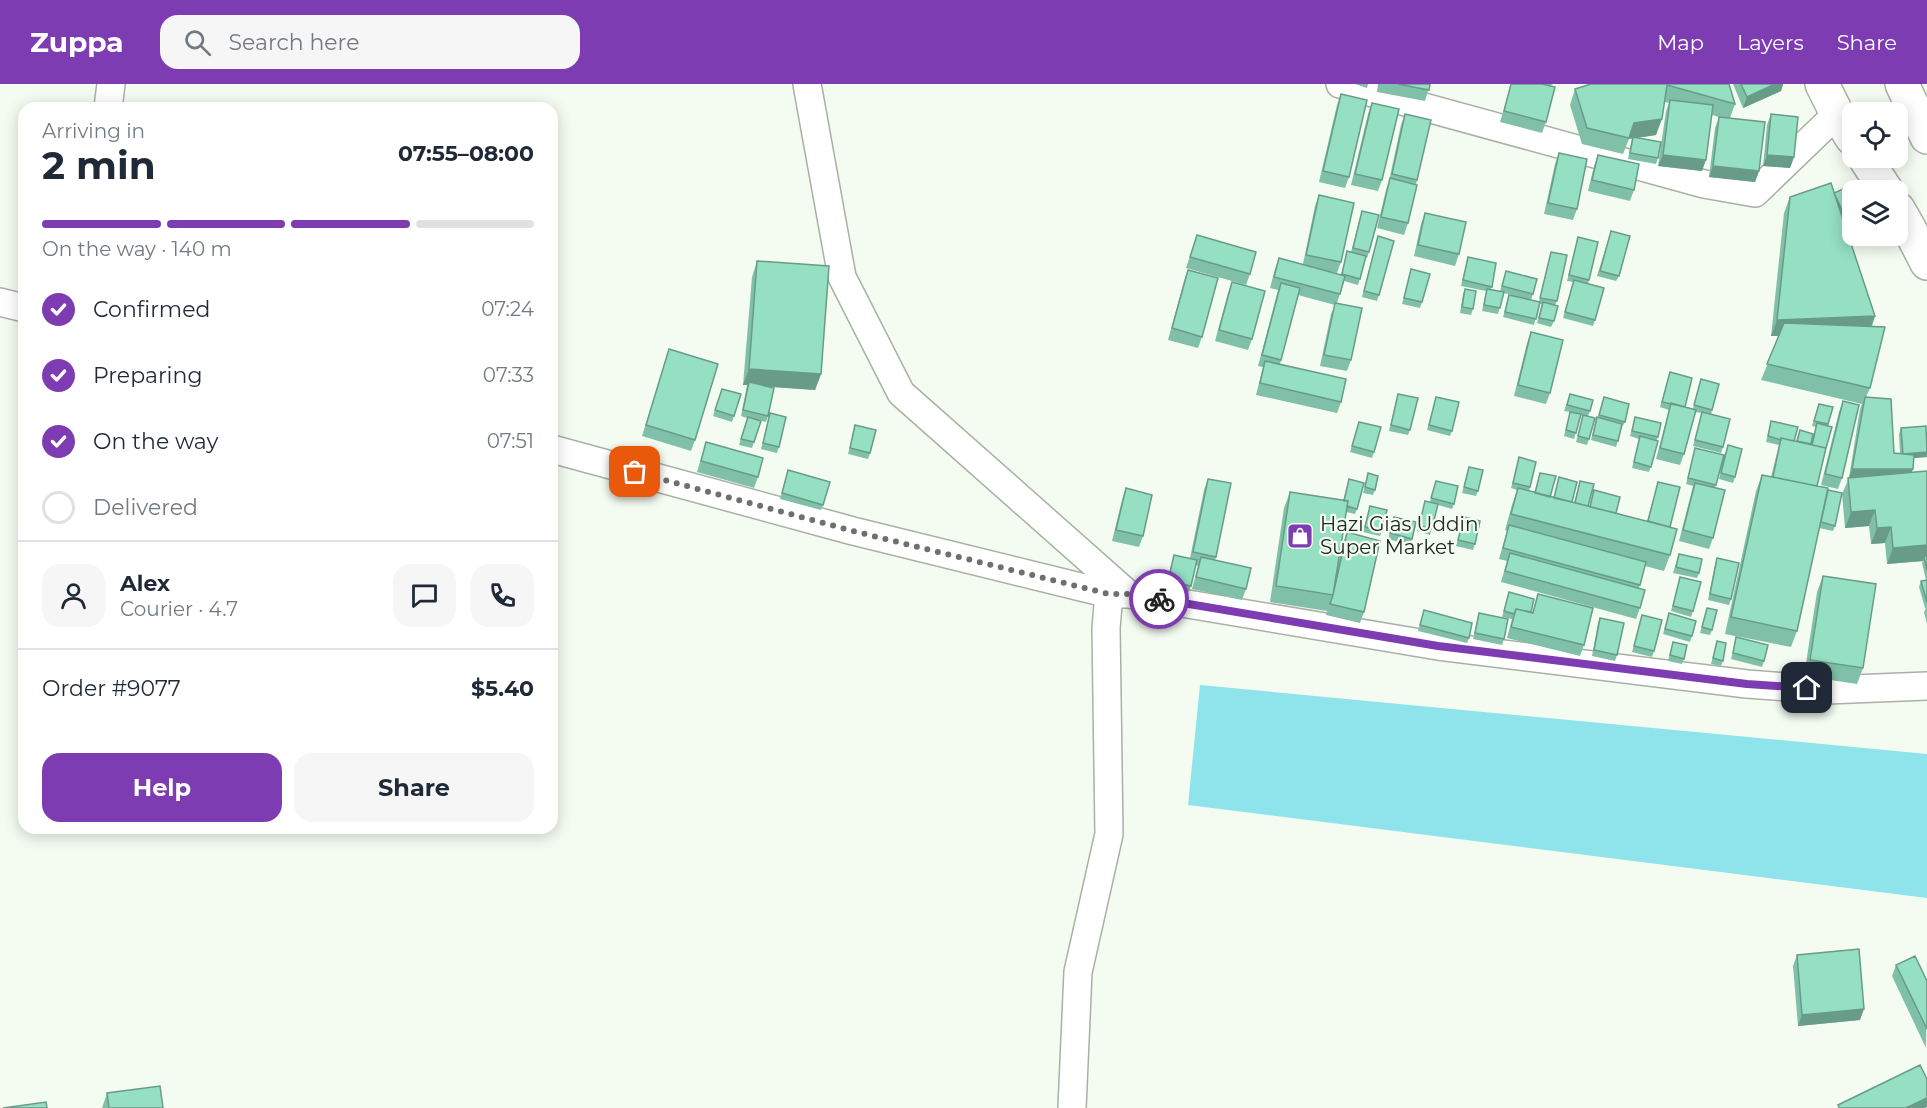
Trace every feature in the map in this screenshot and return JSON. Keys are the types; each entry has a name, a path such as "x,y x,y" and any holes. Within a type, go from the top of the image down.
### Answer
{"main road":[{"path":"1822,84 1842,121"},
{"path":"1902,84 1927,137"},
{"path":"1908,225 1927,263"}],"street":[{"path":"109,102 111,84"},
{"path":"807,84 842,276 901,393 1118,594"},
{"path":"1340,84 1704,184 1755,193 1842,128"},
{"path":"0,302 18,306"},
{"path":"558,451 853,531 1118,594 1438,646 1747,684 1827,690 1927,687"},
{"path":"1072,1108 1078,972 1109,834 1106,628 1118,594"}],"water":[{"path":"1200,685 1927,754 1927,898 1188,805"}],"building":[{"path":"1398,84 1430,84 1429,90"},
{"path":"1511,84 1542,84 1555,87 1546,122 1504,111"},
{"path":"1591,84 1729,84 1735,104 1667,85 1662,119 1634,123 1629,138 1587,128 1575,89"},
{"path":"1741,84 1775,84 1747,97"},
{"path":"1341,94 1367,100 1349,177 1323,171"},
{"path":"1670,100 1713,105 1706,160 1663,155"},
{"path":"1372,103 1399,109 1382,180 1355,174"},
{"path":"1405,114 1431,120 1417,180 1392,174"},
{"path":"1771,114 1798,117 1794,157 1767,155"},
{"path":"1719,117 1765,122 1759,171 1713,166"},
{"path":"1633,137 1661,142 1658,158 1630,153"},
{"path":"1559,153 1587,159 1577,209 1548,203"},
{"path":"1598,155 1639,164 1634,190 1592,180"},
{"path":"1390,178 1417,185 1408,223 1381,217"},
{"path":"1831,183 1842,216 1842,246 1852,246 1875,316 1777,320 1790,197"},
{"path":"1842,189 1842,210 1834,193"},
{"path":"1319,195 1354,203 1341,262 1306,255"},
{"path":"1362,211 1379,215 1369,252 1353,248"},
{"path":"1425,213 1466,222 1459,254 1418,245"},
{"path":"1611,231 1630,236 1619,276 1600,271"},
{"path":"1197,235 1256,252 1250,274 1190,257"},
{"path":"1378,236 1394,241 1379,295 1364,291"},
{"path":"1578,237 1598,242 1589,280 1569,275"},
{"path":"1347,251 1366,256 1360,279 1342,274"},
{"path":"1551,252 1567,255 1557,301 1540,298"},
{"path":"1468,257 1496,263 1492,287 1463,280"},
{"path":"1279,258 1345,276 1340,294 1274,277"},
{"path":"757,261 829,266 821,374 749,369"},
{"path":"1411,269 1430,274 1422,302 1404,298"},
{"path":"1188,270 1218,278 1202,337 1172,328"},
{"path":"1506,271 1537,279 1533,294 1502,286"},
{"path":"1574,280 1604,288 1595,320 1565,312"},
{"path":"1232,282 1265,291 1252,339 1219,330"},
{"path":"1281,283 1300,288 1281,360 1262,355"},
{"path":"1465,289 1476,291 1473,309 1462,307"},
{"path":"1487,289 1504,292 1500,308 1484,305"},
{"path":"1509,295 1540,302 1536,319 1505,312"},
{"path":"1543,302 1558,306 1554,321 1539,318"},
{"path":"1335,303 1362,308 1351,360 1324,355"},
{"path":"1784,323 1885,327 1870,388 1767,364"},
{"path":"1531,332 1563,340 1550,393 1518,385"},
{"path":"669,349 718,364 695,440 646,425"},
{"path":"1265,361 1346,379 1341,402 1260,383"},
{"path":"1670,372 1692,378 1685,407 1662,402"},
{"path":"1701,379 1719,384 1712,410 1694,405"},
{"path":"749,382 774,388 768,416 743,410"},
{"path":"722,389 741,394 734,416 715,410"},
{"path":"1398,394 1418,398 1410,430 1391,425"},
{"path":"1570,394 1593,400 1590,411 1567,405"},
{"path":"1436,397 1459,402 1452,431 1429,425"},
{"path":"1604,397 1629,404 1625,422 1599,415"},
{"path":"1865,397 1891,399 1894,453 1914,455 1913,469 1852,469"},
{"path":"1843,401 1859,405 1842,478 1825,474"},
{"path":"1671,403 1696,410 1684,454 1660,448"},
{"path":"1819,404 1833,407 1828,424 1814,421"},
{"path":"1570,412 1581,414 1576,433 1566,430"},
{"path":"1702,412 1730,419 1723,447 1695,440"},
{"path":"770,413 786,417 779,447 763,443"},
{"path":"1583,415 1595,418 1589,439 1578,436"},
{"path":"748,417 761,421 754,442 741,439"},
{"path":"1597,417 1622,424 1618,441 1593,435"},
{"path":"1635,417 1661,423 1658,437 1632,431"},
{"path":"1771,421 1798,427 1794,441 1768,436"},
{"path":"1359,422 1381,427 1374,452 1352,446"},
{"path":"1817,423 1832,427 1826,448 1812,445"},
{"path":"855,425 876,430 870,453 850,448"},
{"path":"1926,426 1927,452 1903,454 1901,428"},
{"path":"1800,430 1813,434 1811,444 1797,441"},
{"path":"1640,436 1658,441 1651,467 1634,462"},
{"path":"1781,438 1826,448 1817,486 1773,477"},
{"path":"706,442 763,458 758,477 701,461"},
{"path":"1728,445 1742,449 1735,477 1721,473"},
{"path":"1695,448 1724,455 1716,485 1688,478"},
{"path":"1519,457 1536,462 1530,487 1513,483"},
{"path":"1469,467 1483,470 1478,491 1464,487"},
{"path":"788,470 830,482 823,505 782,493"},
{"path":"1927,471 1927,545 1893,548 1891,527 1877,528 1875,510 1851,512 1848,478"},
{"path":"1368,473 1378,476 1375,490 1365,487"},
{"path":"1540,473 1556,476 1550,497 1535,493"},
{"path":"1762,475 1828,488 1797,631 1731,617"},
{"path":"1559,477 1577,482 1572,502 1554,498"},
{"path":"1208,479 1231,483 1216,557 1193,552"},
{"path":"1349,479 1364,483 1357,509 1347,506 1348,501 1344,501"},
{"path":"1436,481 1458,486 1454,504 1431,498"},
{"path":"1580,481 1594,484 1588,506 1575,503"},
{"path":"1658,482 1680,487 1670,527 1648,521"},
{"path":"1695,483 1725,490 1713,538 1683,530"},
{"path":"1126,488 1152,495 1143,536 1116,530"},
{"path":"1518,488 1677,529 1670,555 1511,514"},
{"path":"1594,490 1620,497 1616,513 1590,507"},
{"path":"1828,490 1842,493 1835,526 1821,522"},
{"path":"1290,492 1348,501 1333,595 1276,586"},
{"path":"1425,501 1438,504 1432,529 1419,526"},
{"path":"1370,506 1387,510 1382,531 1365,527"},
{"path":"1394,517 1416,522 1412,539 1390,533"},
{"path":"1464,517 1480,521 1475,544 1458,540"},
{"path":"1509,525 1646,562 1640,585 1503,548"},
{"path":"1347,532 1380,541 1364,612 1330,604"},
{"path":"1510,553 1645,590 1640,608 1505,571"},
{"path":"1679,554 1702,559 1699,573 1676,567"},
{"path":"1174,555 1197,560 1191,586 1168,581"},
{"path":"1201,557 1251,568 1246,589 1196,577"},
{"path":"1717,558 1739,563 1731,599 1710,594"},
{"path":"1823,576 1876,584 1863,668 1810,660"},
{"path":"1680,577 1701,582 1693,611 1673,606"},
{"path":"1927,580 1927,602 1921,581"},
{"path":"1509,592 1534,599 1531,612 1516,609 1514,614 1504,611"},
{"path":"1538,594 1593,608 1584,645 1511,627 1516,609 1533,613"},
{"path":"1707,608 1717,610 1712,630 1702,627"},
{"path":"1424,610 1472,623 1469,638 1420,625"},
{"path":"1479,613 1508,619 1504,639 1475,633"},
{"path":"1669,613 1696,621 1692,636 1665,629"},
{"path":"1642,615 1662,620 1654,651 1634,646"},
{"path":"1600,618 1624,623 1617,655 1594,650"},
{"path":"1736,637 1768,645 1764,661 1733,653"},
{"path":"1717,641 1726,643 1723,661 1713,658"},
{"path":"1673,642 1687,645 1684,659 1670,655"},
{"path":"1859,949 1864,1009 1802,1015 1797,955"},
{"path":"1915,956 1927,981 1927,1029 1896,965"},
{"path":"1920,1065 1927,1079 1927,1098 1906,1108 1839,1108 1838,1105"},
{"path":"160,1086 163,1108 109,1108 107,1093"},
{"path":"46,1102 47,1108 3,1108"}],"way so far":[{"path":"635,472 853,531 1109,594 1128,594 1159,599"}],"place":[{"name":"Hazi Gias Uddin Super Market","path":"1300,536"}],"route":[{"path":"1159,599 1438,646 1747,684 1807,688"}]}
